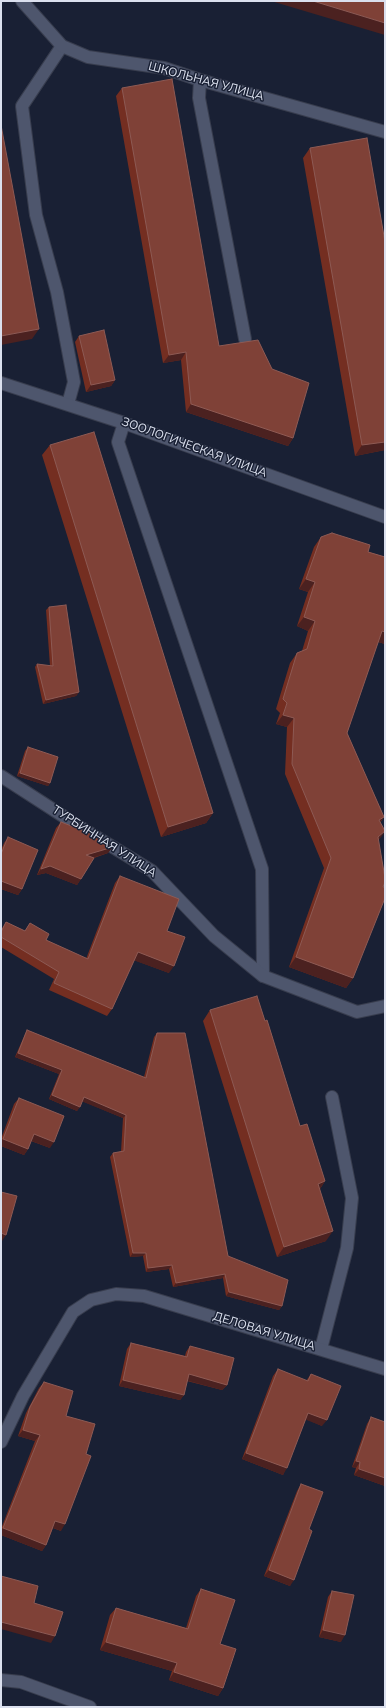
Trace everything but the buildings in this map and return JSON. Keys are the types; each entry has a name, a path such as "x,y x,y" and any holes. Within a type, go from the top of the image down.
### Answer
{"street":[{"name":"ШКОЛЬНАЯ УЛИЦА","path":"22,1 62,46 88,57 164,68 200,80 385,132"},
{"path":"62,46 22,106 36,215 57,292 74,382 68,404"},
{"path":"200,80 199,98 245,339"},
{"name":"ЗООЛОГИЧЕСКАЯ УЛИЦА","path":"1,383 124,423 385,517"},
{"path":"124,423 118,442 262,869 263,976"},
{"name":"ТУРБИННАЯ УЛИЦА","path":"1,776 152,871 214,936 263,976 357,1012 385,1006"},
{"path":"321,1349 347,1248 352,1198 332,1097"},
{"name":"ДЕЛОВАЯ УЛИЦА","path":"1,1442 23,1396 74,1312 91,1300 116,1294 144,1296 385,1369"},
{"path":"1,1680 21,1682 90,1707"}]}
